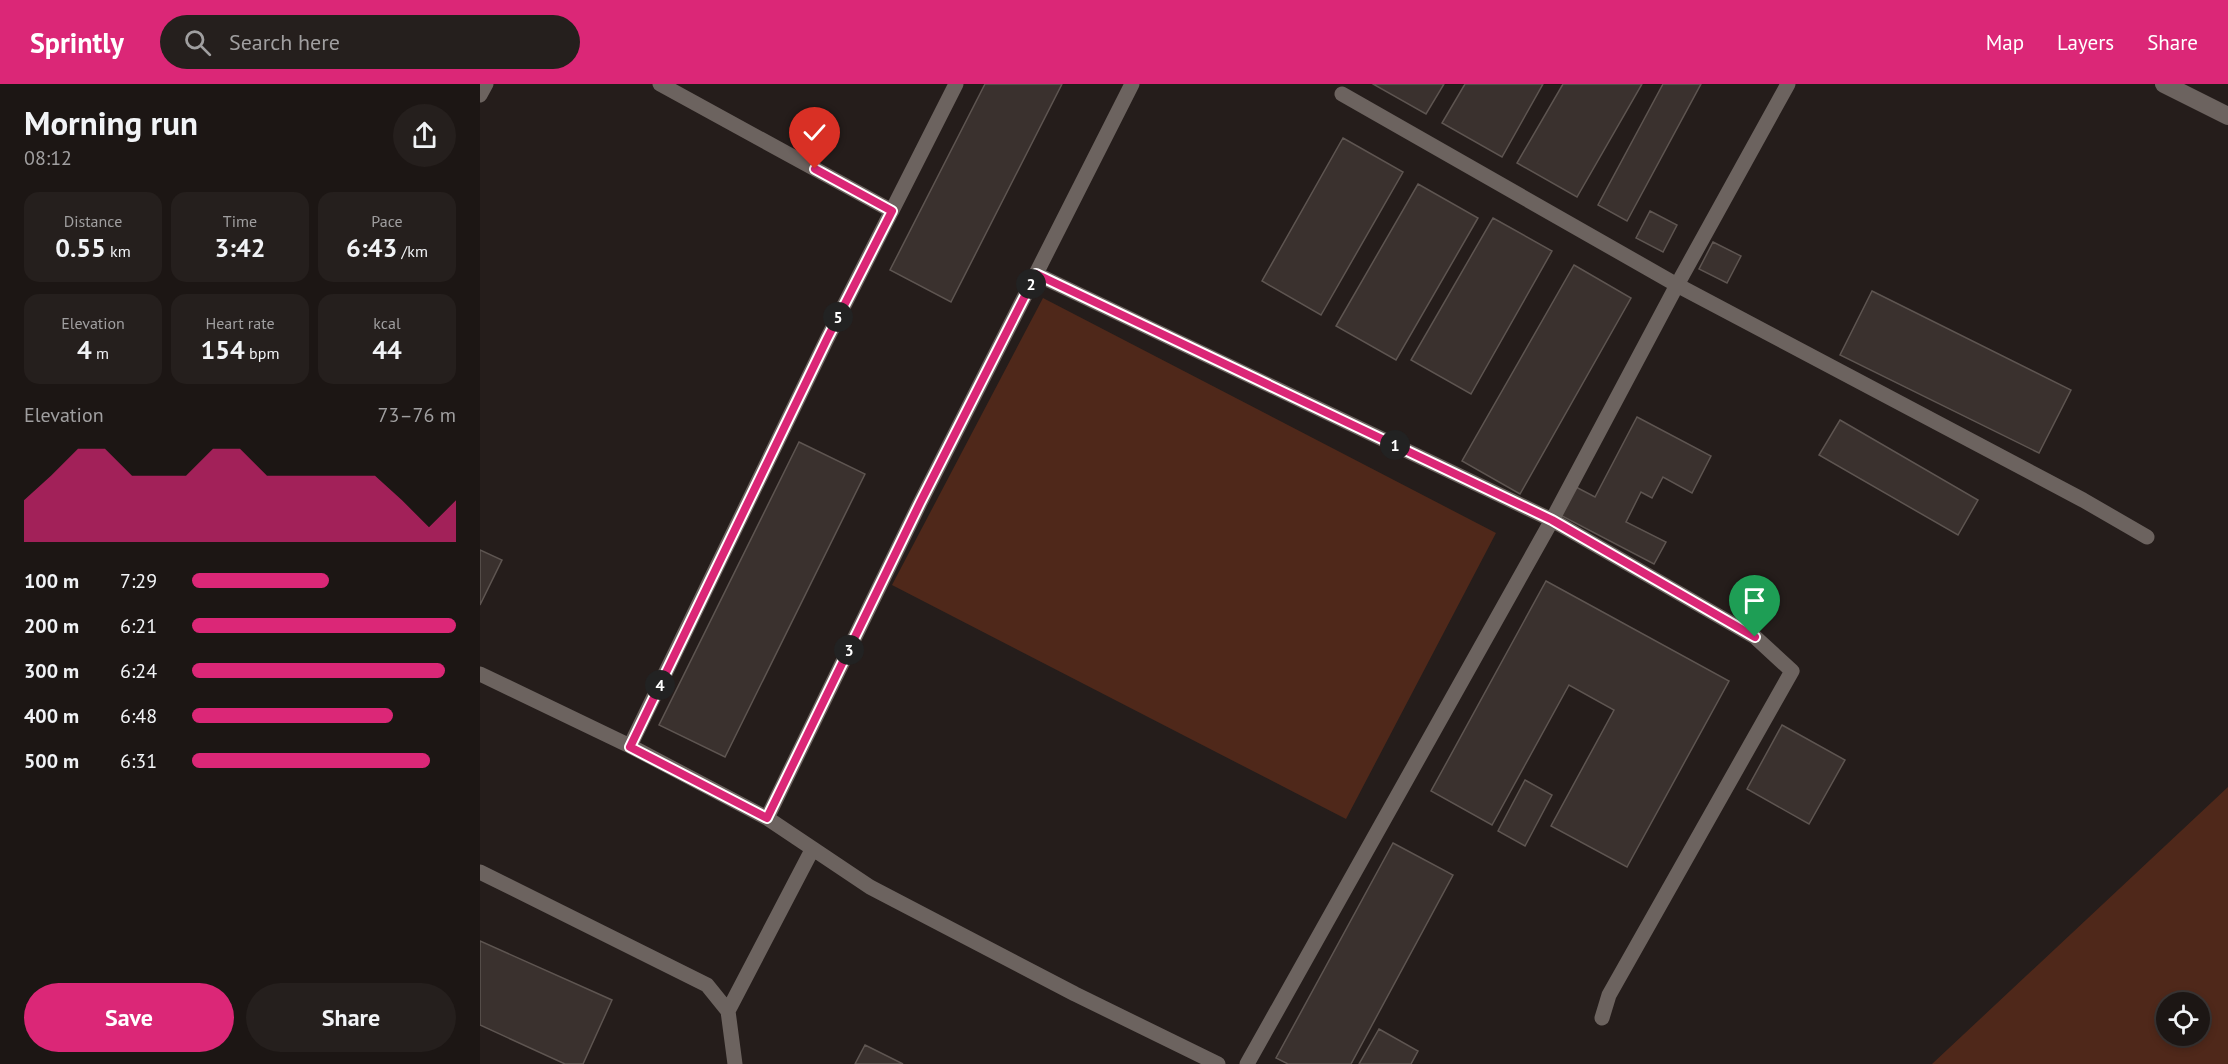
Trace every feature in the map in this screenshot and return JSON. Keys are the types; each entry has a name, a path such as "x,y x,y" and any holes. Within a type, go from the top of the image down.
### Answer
{"street":[{"path":"2164,84 2225,108"}],"lane":[{"path":"480,94 486,84"},
{"path":"660,84 892,211"},
{"path":"630,747 822,350 956,84"},
{"path":"767,818 920,503 1132,84"},
{"path":"1247,1064 1552,520 1677,285 1788,84"},
{"path":"1342,94 1677,285 2083,500 2147,537"},
{"path":"1036,274 1552,520 1755,637 1792,671 1609,995 1602,1018"},
{"path":"480,674 630,747 767,818 870,887 1075,994 1218,1064"},
{"path":"728,1011 812,849"},
{"path":"480,872 707,985 728,1011 735,1064"}],"shaded area":[{"path":"1043,298 1496,533 1346,819 892,585"},
{"path":"2228,787 2228,1064 1932,1064"}],"building":[{"path":"985,84 1062,84 951,302 890,270"},
{"path":"1373,84 1444,84 1426,114"},
{"path":"1465,84 1543,84 1502,157 1442,123"},
{"path":"1563,84 1642,84 1577,197 1517,163"},
{"path":"1663,84 1701,84 1627,221 1598,205"},
{"path":"1343,138 1403,172 1321,315 1262,281"},
{"path":"1418,184 1478,218 1396,360 1336,326"},
{"path":"1650,211 1677,225 1663,252 1636,238"},
{"path":"1493,218 1552,251 1471,394 1411,360"},
{"path":"1713,242 1741,256 1727,283 1699,269"},
{"path":"1574,265 1631,298 1520,494 1462,461"},
{"path":"1872,291 2071,390 2039,453 1840,355"},
{"path":"1637,417 1711,456 1692,493 1663,477 1652,498 1641,492 1626,522 1666,542 1654,564 1560,515 1576,487 1595,497"},
{"path":"1840,420 1978,500 1958,535 1819,455"},
{"path":"799,442 865,474 725,757 659,725"},
{"path":"480,550 502,560 480,605"},
{"path":"1546,581 1729,681 1627,867 1551,826 1614,710 1569,685 1492,825 1431,791"},
{"path":"1782,725 1845,760 1809,824 1747,789"},
{"path":"1525,780 1552,795 1525,846 1498,831"},
{"path":"1393,843 1453,875 1351,1064 1288,1064 1276,1058"},
{"path":"480,941 612,1000 583,1064 565,1064 480,1025"},
{"path":"1379,1029 1418,1051 1411,1064 1359,1064"},
{"path":"865,1045 903,1064 855,1064"}],"route":[{"path":"815,169 892,211 827,339 630,747 767,818 920,503 1036,274 1552,520 1755,637"}]}
